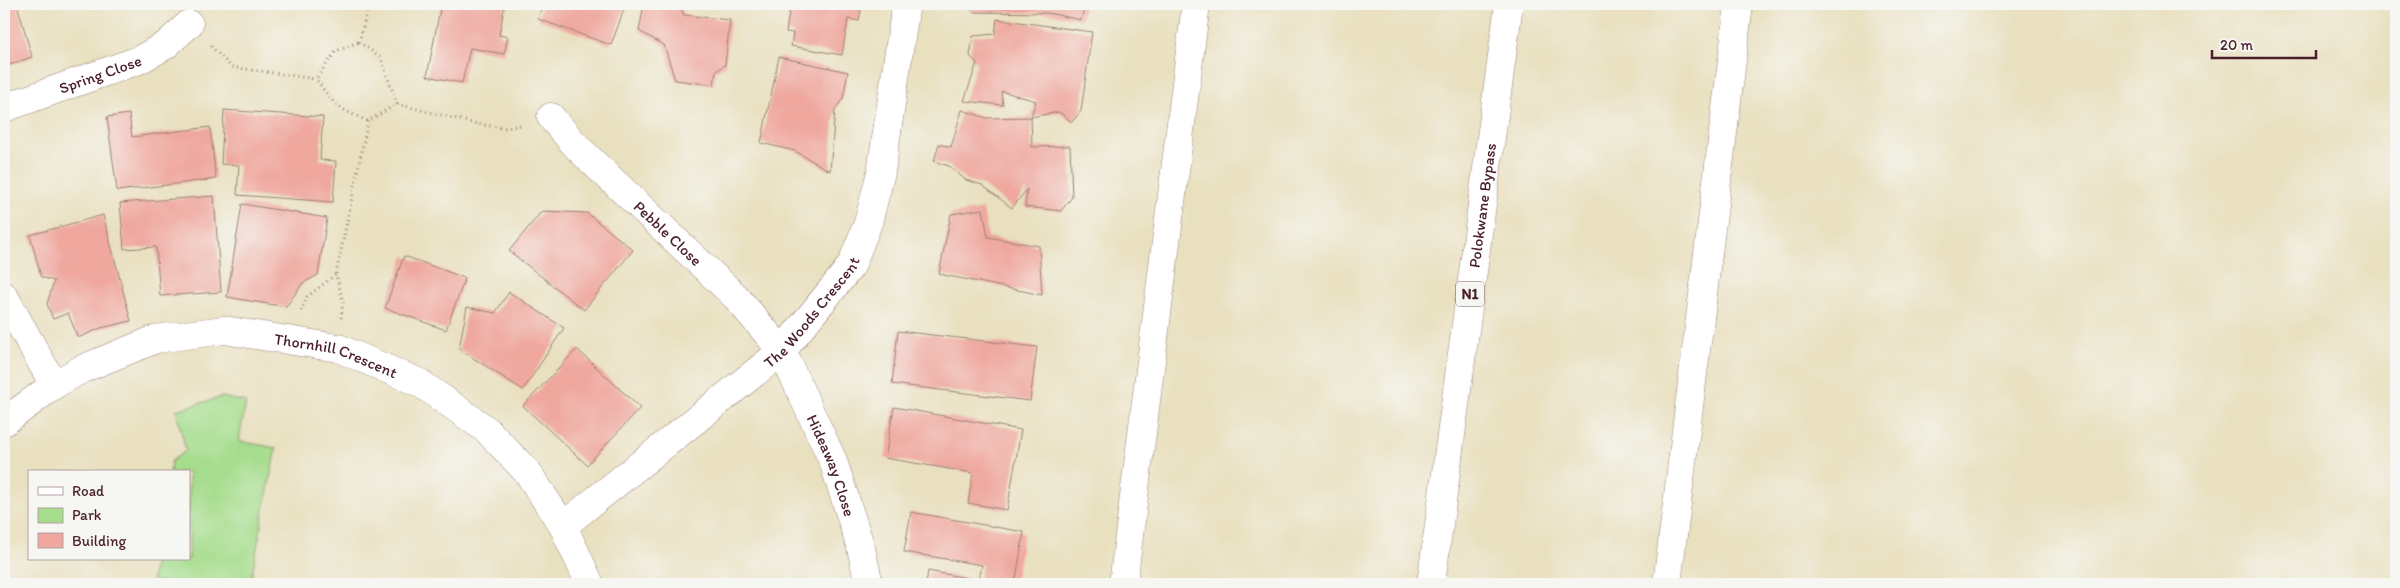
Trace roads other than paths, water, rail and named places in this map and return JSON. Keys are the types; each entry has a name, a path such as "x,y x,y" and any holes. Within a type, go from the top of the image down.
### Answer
{"main road":[{"name":"The Woods Crescent","path":"563,526 782,351 851,266 868,223 881,172 906,4"},
{"path":"1123,584 1196,4"},
{"name":"Polokwane Bypass","path":"1431,584 1508,4"},
{"path":"1667,584 1739,4"},
{"name":"Spring Close","path":"4,108 139,60 166,45 189,24"},
{"name":"Pebble Close","path":"551,118 578,148 682,244 736,297 782,351"},
{"path":"4,296 54,385"},
{"name":"Thornhill Crescent","path":"4,422 54,385 82,369 156,339 224,330 338,348 420,383 487,430 528,473 563,526 590,584"},
{"name":"Hideaway Close","path":"782,351 833,461 861,548 869,584"}]}
